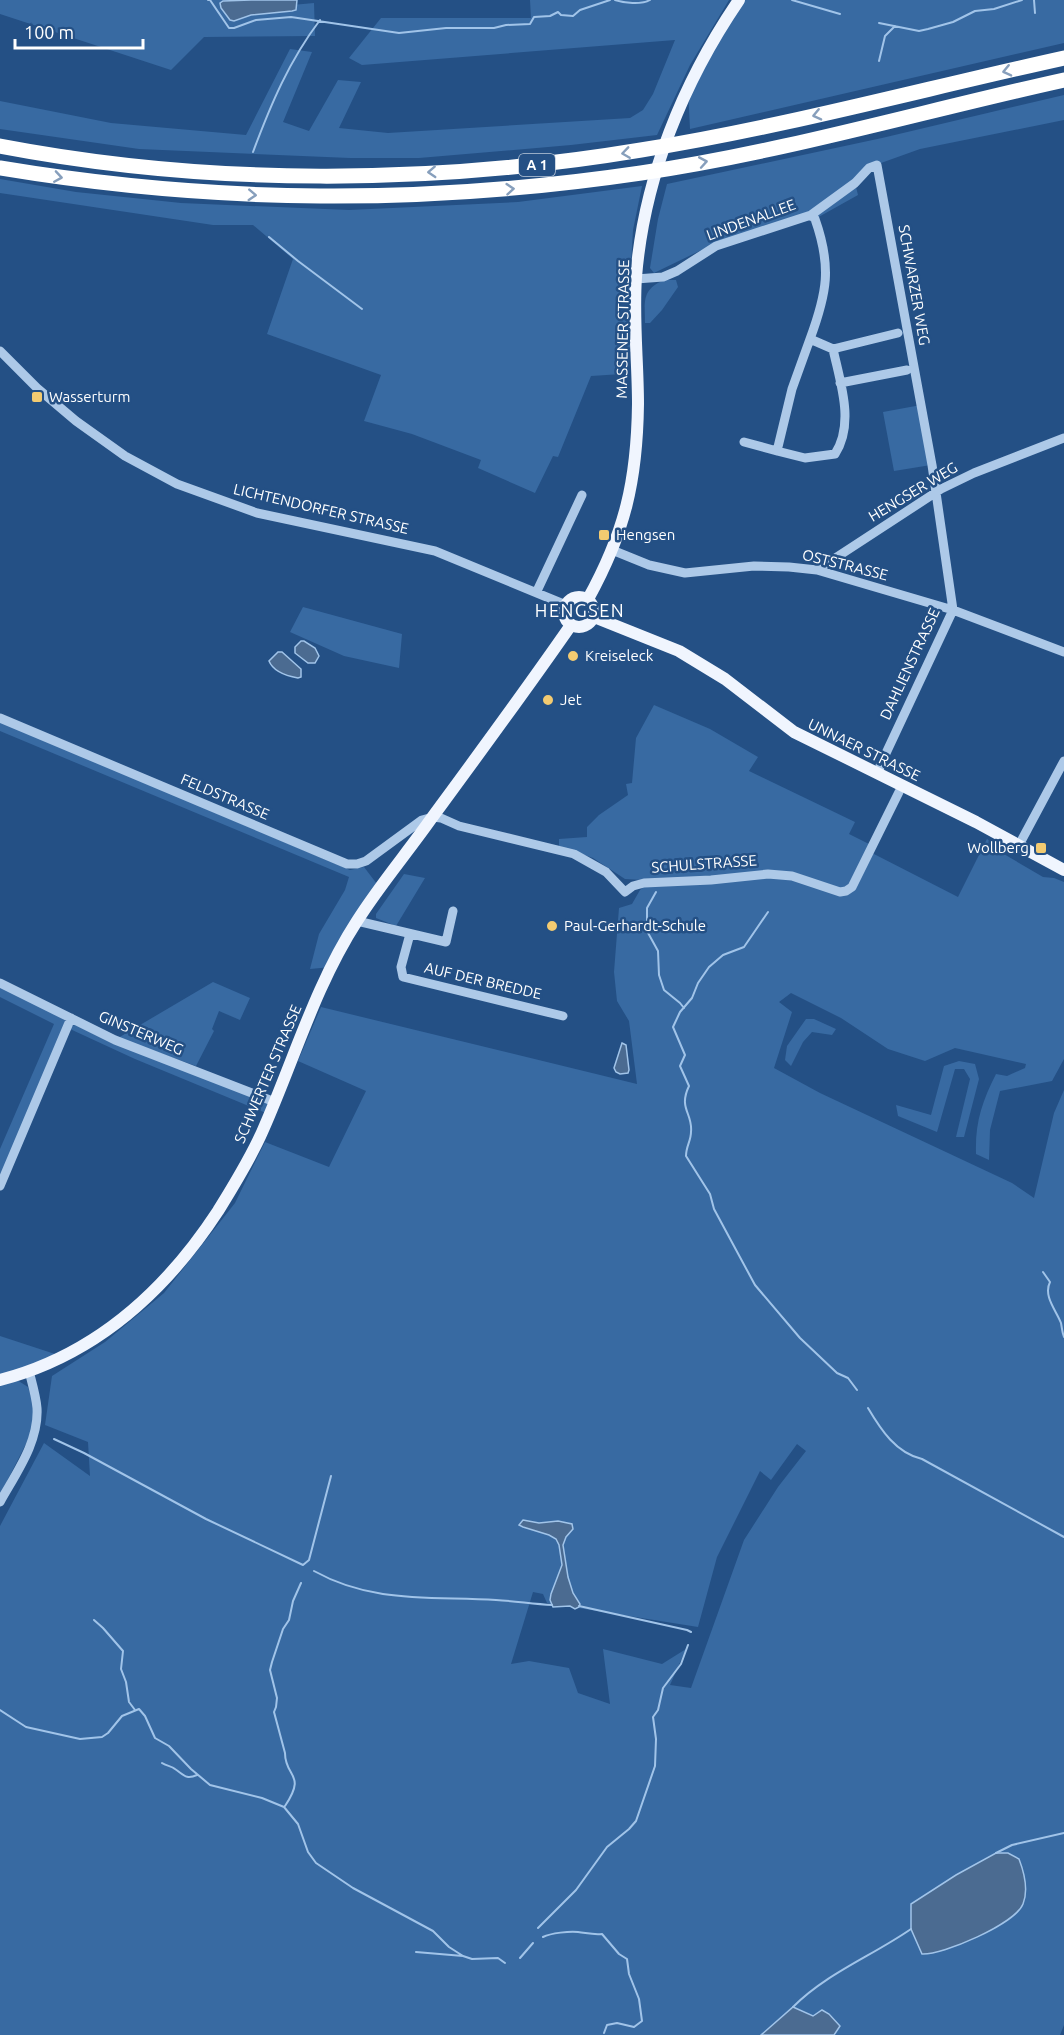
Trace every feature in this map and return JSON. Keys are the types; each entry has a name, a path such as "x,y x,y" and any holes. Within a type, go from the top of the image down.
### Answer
{"highway":[{"name":"A 1","path":"0,146 138,165 269,174 377,175 532,166 640,151 747,131 1064,58"},
{"name":"A 1","path":"0,168 134,187 268,196 384,196 512,189 643,173 772,148 1064,80"}],"main road":[{"name":"MASSENER STRASSE","path":"588,599 612,550 629,500 636,453 638,404 635,339 636,279 646,214 655,175 670,130 688,89 710,46 739,0"},
{"path":"573,598 588,599 594,606 594,617 586,626 571,625 564,614 566,605 573,598"},
{"name":"UNNAER STRASSE","path":"594,617 679,651 725,679 794,732 1020,845 1064,870"},
{"name":"SCHWERTER STRASSE","path":"0,1380 62,1357 104,1333 160,1286 187,1255 228,1195 262,1133 316,996 357,921 571,625"}],"street":[{"name":"SCHWARZER WEG","path":"811,215 855,183 869,168 877,165 932,465 935,494"},
{"name":"LINDENALLEE","path":"636,279 663,278 716,246 811,215"},
{"path":"777,451 792,389 823,302 826,277 825,254 815,219 811,215"},
{"path":"810,339 833,349 898,333"},
{"path":"744,442 805,459 835,454 840,446 846,419 833,349"},
{"name":"LICHTENDORFER STRASSE","path":"2,356 94,435 140,466 177,484 257,513 435,551 481,571 537,591 566,605"},
{"path":"840,383 907,370"},
{"name":"HENGSER WEG","path":"816,570 935,494 974,473 1064,438"},
{"name":"DAHLIENSTRASSE","path":"879,774 880,766 953,610 935,494"},
{"path":"537,591 582,495"},
{"name":"OSTSTRASSE","path":"612,550 650,565 685,573 754,566 816,570 953,610 1064,652"},
{"name":"FELDSTRASSE","path":"0,718 347,864 366,861 422,820 433,817"},
{"path":"1020,845 1064,761"},
{"name":"SCHULSTRASSE","path":"433,817 459,826 574,854 600,867 612,876 625,892 633,886 644,883 711,880 768,874 792,876 840,892 852,886 899,792"},
{"path":"357,921 446,942 453,911"},
{"name":"AUF DER BREDDE","path":"410,934 401,968 403,977 564,1016"},
{"name":"GINSTERWEG","path":"0,983 115,1040 275,1102"},
{"path":"0,1186 71,1018"},
{"path":"0,1502 36,1431 37,1406 29,1371"}],"shaded area":[{"path":"0,0 270,0 270,7 314,3 315,36 204,37 171,70 0,14"},
{"path":"297,0 296,10 251,15 234,21 230,20 220,3"},
{"path":"530,0 729,0 690,65 657,135 419,158 350,158 139,149 0,129 0,101 111,123 246,135 290,49 312,52 283,122 309,131 338,80 361,82 339,128 388,133 630,118 643,110 653,94 675,40 362,65 349,58 381,18 531,18"},
{"path":"739,0 1064,0 1064,43 690,129 688,89"},
{"path":"1064,95 1064,120 920,149 881,163 855,183 858,195 815,219 718,242 654,273 650,268 658,219 667,184 882,138"},
{"path":"0,179 76,192 181,203 349,210 518,202 642,186 633,230 630,350 622,350 622,374 591,376 558,457 553,456 535,493 478,468 481,460 412,434 364,421 381,375 267,334 293,259 253,225 213,225 0,193"},
{"path":"664,280 676,280 678,287 662,310 650,323 645,323 645,303 648,292"},
{"path":"921,405 931,465 894,471 883,412"},
{"path":"303,607 402,634 399,668 344,656 290,632"},
{"path":"301,641 315,648 319,656 315,663 308,663 295,653 295,647"},
{"path":"278,652 282,652 301,669 301,677 289,676 274,668 269,661"},
{"path":"654,705 710,729 758,757 749,771 855,822 849,834 869,844 872,853 958,897 987,839 998,847 997,850 1043,877 1064,882 1064,1059 1052,1081 1000,1091 990,1130 989,1160 976,1154 980,1112 996,1074 1007,1076 1025,1068 1026,1064 955,1048 925,1061 888,1049 841,1018 791,993 779,1002 792,1012 774,1068 820,1093 1012,1183 1034,1198 1054,1113 1064,1090 1064,2025 1060,2035 0,2035 0,1526 44,1443 90,1476 88,1442 45,1425 52,1376 105,1342 164,1293 235,1203 265,1142 329,1167 366,1091 298,1061 321,1007 637,1084 629,1021 617,1001 614,972 619,908 632,904 645,886 643,880 625,879 593,858 559,846 559,839 587,837 587,827 599,815 628,795 626,784 632,783 636,738","holes":["797,1444 806,1451 778,1487 744,1540 691,1688 670,1685 686,1649 662,1664 603,1649 610,1704 578,1693 569,1668 529,1661 511,1664 533,1592 543,1594 547,1603 698,1627 717,1557 760,1471 771,1480"]},
{"path":"0,721 350,870 364,867 380,888 331,967 310,969 319,934 345,890 349,877 0,731"},
{"path":"404,874 425,878 396,926 376,918 376,914"},
{"path":"213,982 250,998 240,1020 219,1011 212,1029 214,1031 196,1066 118,1038"},
{"path":"0,986 65,1020 0,1180 0,1149 54,1024 0,997"},
{"path":"806,1019 814,1019 836,1029 832,1035 812,1032 803,1042 791,1066 785,1060 787,1046"},
{"path":"77,1024 270,1103 266,1113 135,1059 70,1029"},
{"path":"622,1043 626,1045 629,1070 628,1073 620,1074 614,1068"},
{"path":"959,1061 975,1064 979,1079 964,1137 956,1137 970,1079 964,1069 955,1069 937,1132 898,1116 896,1105 931,1115 944,1066"},
{"path":"0,1336 58,1355 0,1377"},
{"path":"17,1380 28,1387 33,1403 34,1428 0,1495 0,1384"},
{"path":"523,1520 539,1523 558,1521 572,1524 573,1529 563,1545 568,1577 573,1593 580,1604 579,1607 575,1609 570,1606 553,1607 550,1600 551,1594 562,1565 559,1545 556,1539 549,1535 519,1525"},
{"path":"996,1853 1008,1853 1019,1859 1026,1892 1023,1904 1007,1920 977,1937 946,1949 922,1954 911,1929 911,1904"},
{"path":"793,2007 813,2016 822,2010 840,2026 834,2035 761,2035"}],"waterway":[{"path":"208,0 229,28 256,20 291,17 399,33 530,24 534,17 550,16 558,12 561,15 573,16 580,10 610,0"},
{"path":"615,0 632,3 650,0"},
{"path":"792,0 840,14"},
{"path":"879,23 919,31 953,22 975,11 994,9 1022,0"},
{"path":"1034,0 1035,13"},
{"path":"253,152 282,83 299,51 320,20"},
{"path":"879,61 885,36 895,26"},
{"path":"269,237 362,309"},
{"path":"656,892 647,908 647,931 658,951 659,975 664,990 684,1008"},
{"path":"768,912 744,947 723,955 709,967 673,1027 685,1055 680,1066 689,1086 685,1106 691,1132 686,1156 710,1194 714,1209 755,1285 800,1338 837,1373 848,1378 857,1390"},
{"path":"1043,1272 1050,1282 1049,1298 1061,1323 1064,1337"},
{"path":"868,1408 890,1440 904,1452 922,1459 1064,1537"},
{"path":"54,1439 206,1519 303,1565 309,1560 331,1476"},
{"path":"314,1571 336,1582 381,1594 503,1600 552,1605"},
{"path":"285,1806 295,1781 286,1761 274,1712 277,1698 270,1670 301,1583"},
{"path":"579,1606 691,1632"},
{"path":"94,1620 123,1651 121,1669 129,1702 135,1710"},
{"path":"538,1928 576,1890 607,1847 636,1821 655,1766 656,1739 653,1717 658,1710 663,1688 681,1664 688,1645"},
{"path":"0,1710 26,1727 80,1739 102,1737 122,1716 139,1709 145,1716 155,1738 169,1746 210,1785 262,1798 284,1807 298,1824 308,1852 316,1863 353,1888 433,1931 449,1947 463,1956 472,1959 498,1958 505,1963"},
{"path":"162,1763 185,1776 197,1775"},
{"path":"996,1853 1012,1845 1064,1833"},
{"path":"793,2007 835,1974 911,1929"},
{"path":"543,1937 570,1932 602,1934 619,1954 627,1959 629,1974 639,1999 642,2021 634,2027 617,2023 607,2025 604,2033"},
{"path":"520,1958 533,1943"},
{"path":"416,1952 463,1956"}],"place":[{"name":"Wasserturm","path":"37,397"},
{"name":"Hengsen","path":"604,535"},
{"name":"Kreiseleck","path":"573,656"},
{"name":"Jet","path":"548,700"},
{"name":"Wollberg","path":"1041,848"},
{"name":"Paul-Gerhardt-Schule","path":"552,926"}],"district":[{"name":"HENGSEN","path":"580,611"}]}
